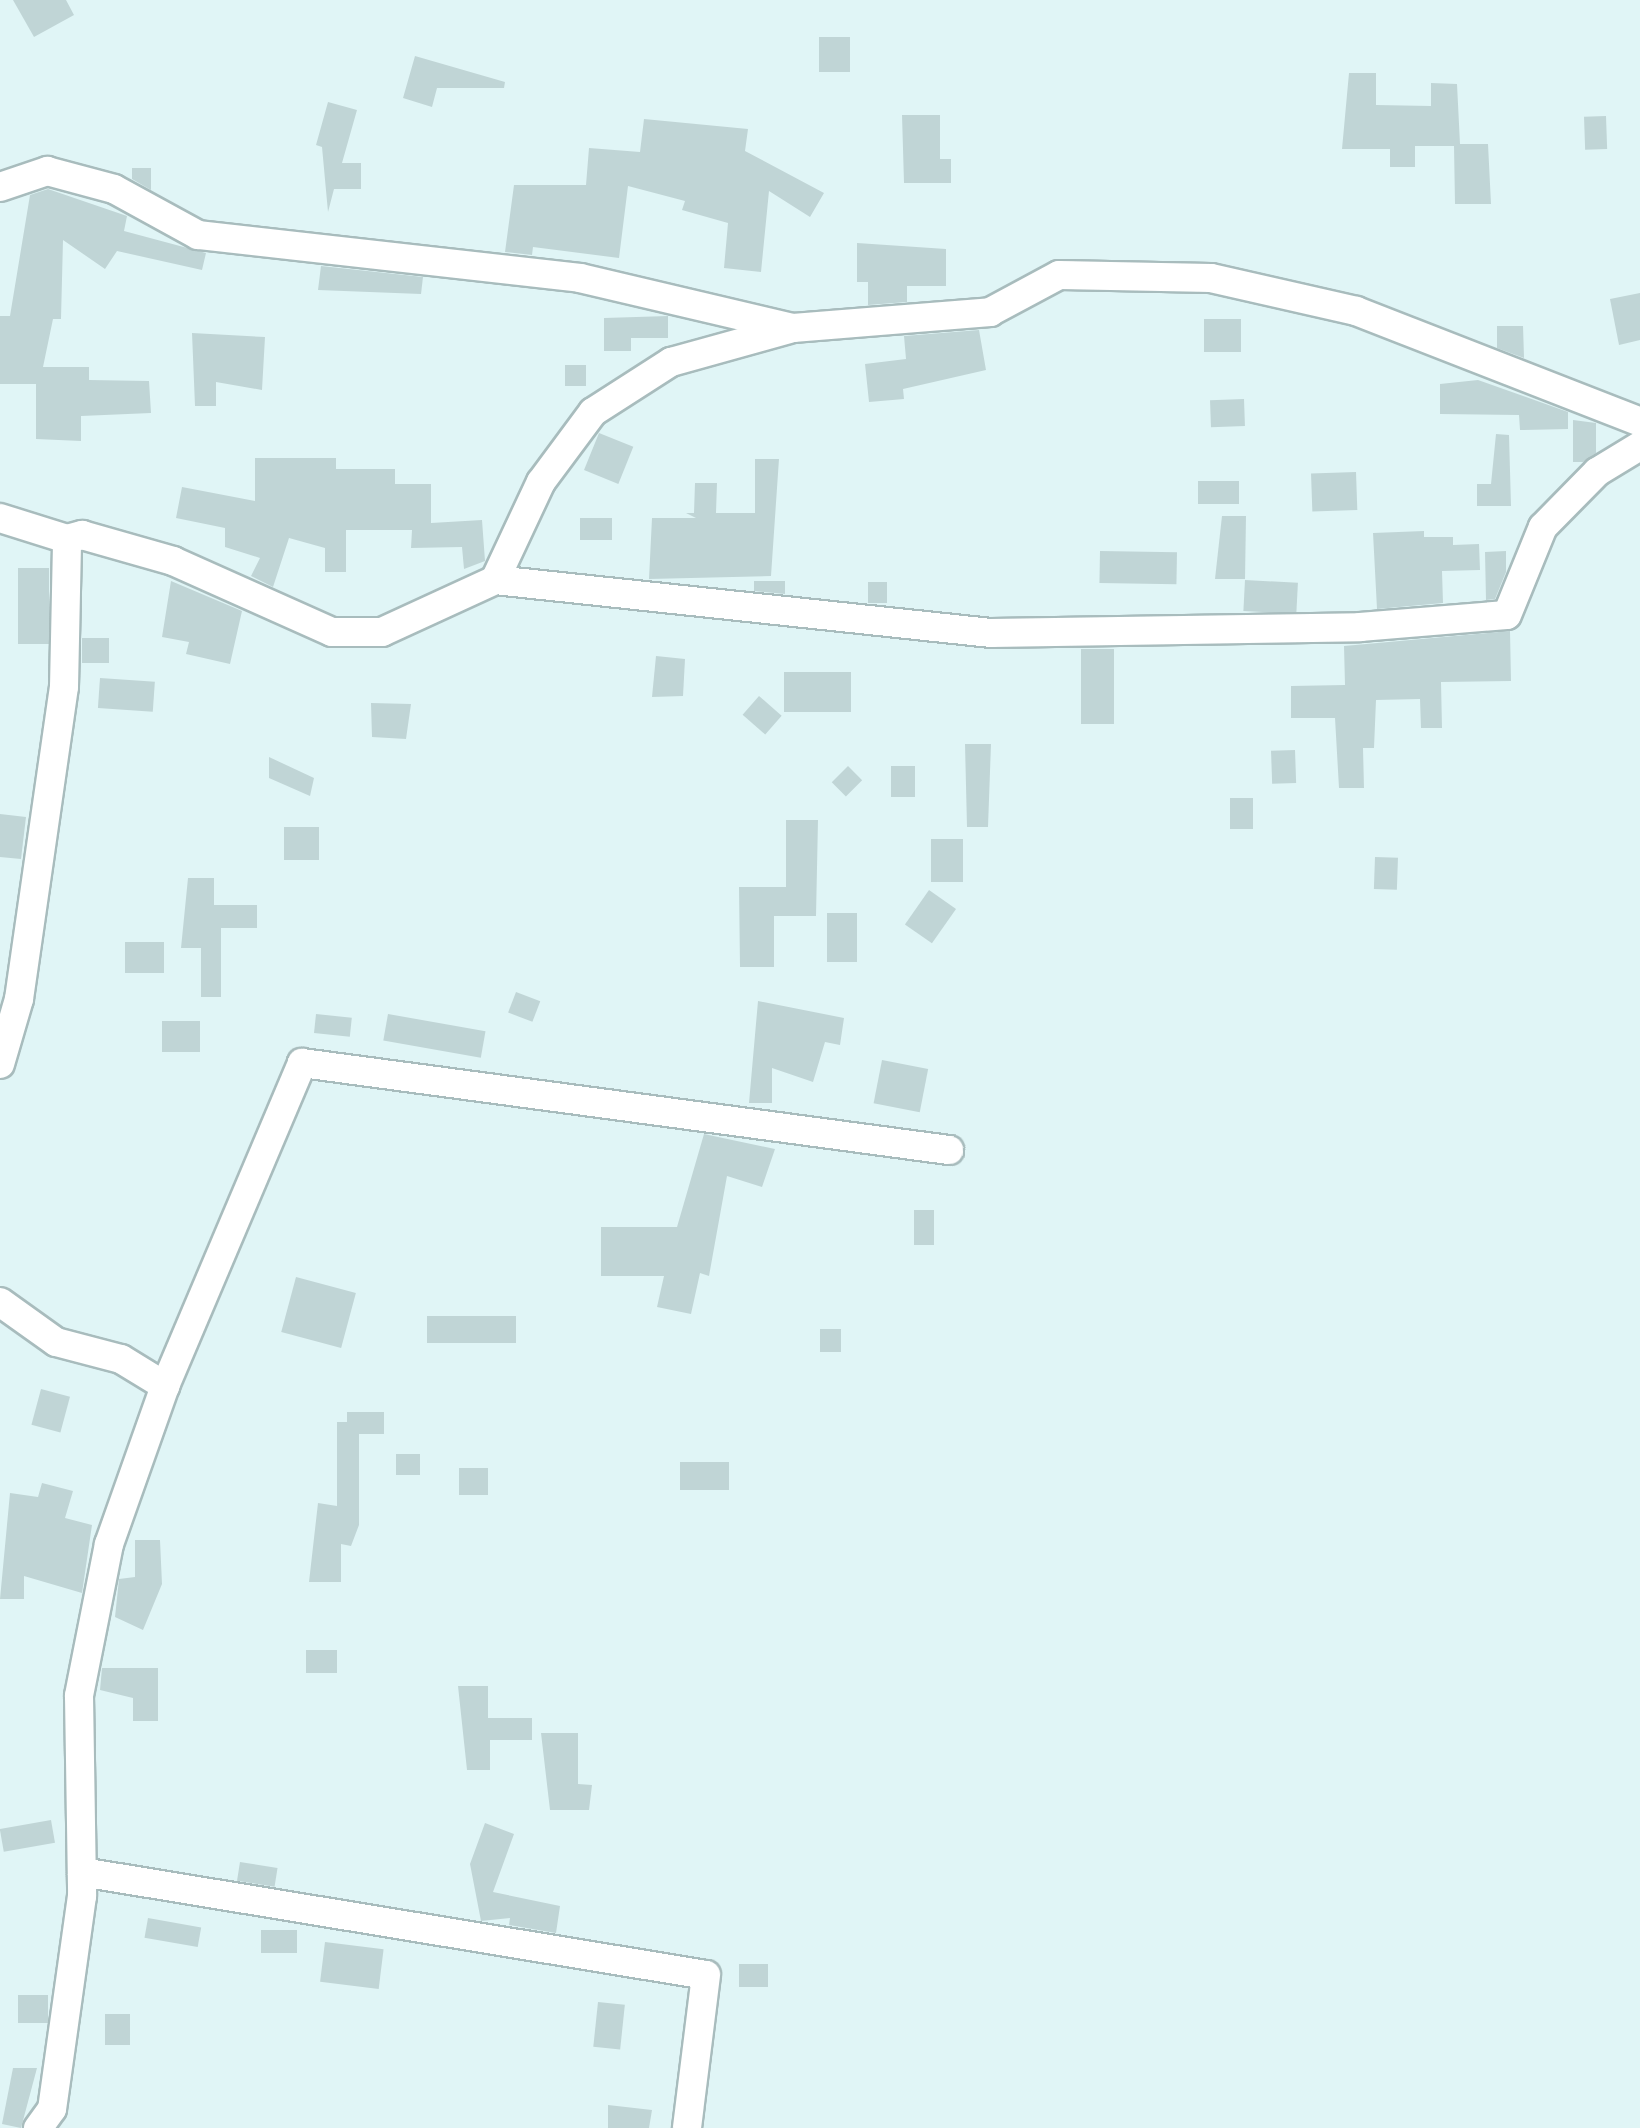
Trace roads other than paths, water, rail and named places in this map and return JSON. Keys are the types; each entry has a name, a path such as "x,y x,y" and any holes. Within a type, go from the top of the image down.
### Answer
{"street":[{"path":"0,187 47,171 114,189 198,235 580,278 793,328"},
{"path":"495,580 541,482 593,412 671,362 793,328 990,312 1059,275 1211,278 1356,311 1640,422"},
{"path":"0,518 67,539 82,535 173,561 332,632 382,632 495,580 991,633 1360,627 1507,615 1543,527 1597,472 1640,446"},
{"path":"0,1064 19,999 64,687 67,539"},
{"path":"38,2128 52,2109 82,1872 79,1696 109,1544 165,1386 302,1063 949,1150"},
{"path":"0,1302 56,1342 121,1359 165,1386"},
{"path":"82,1872 706,1975 687,2128"}]}
